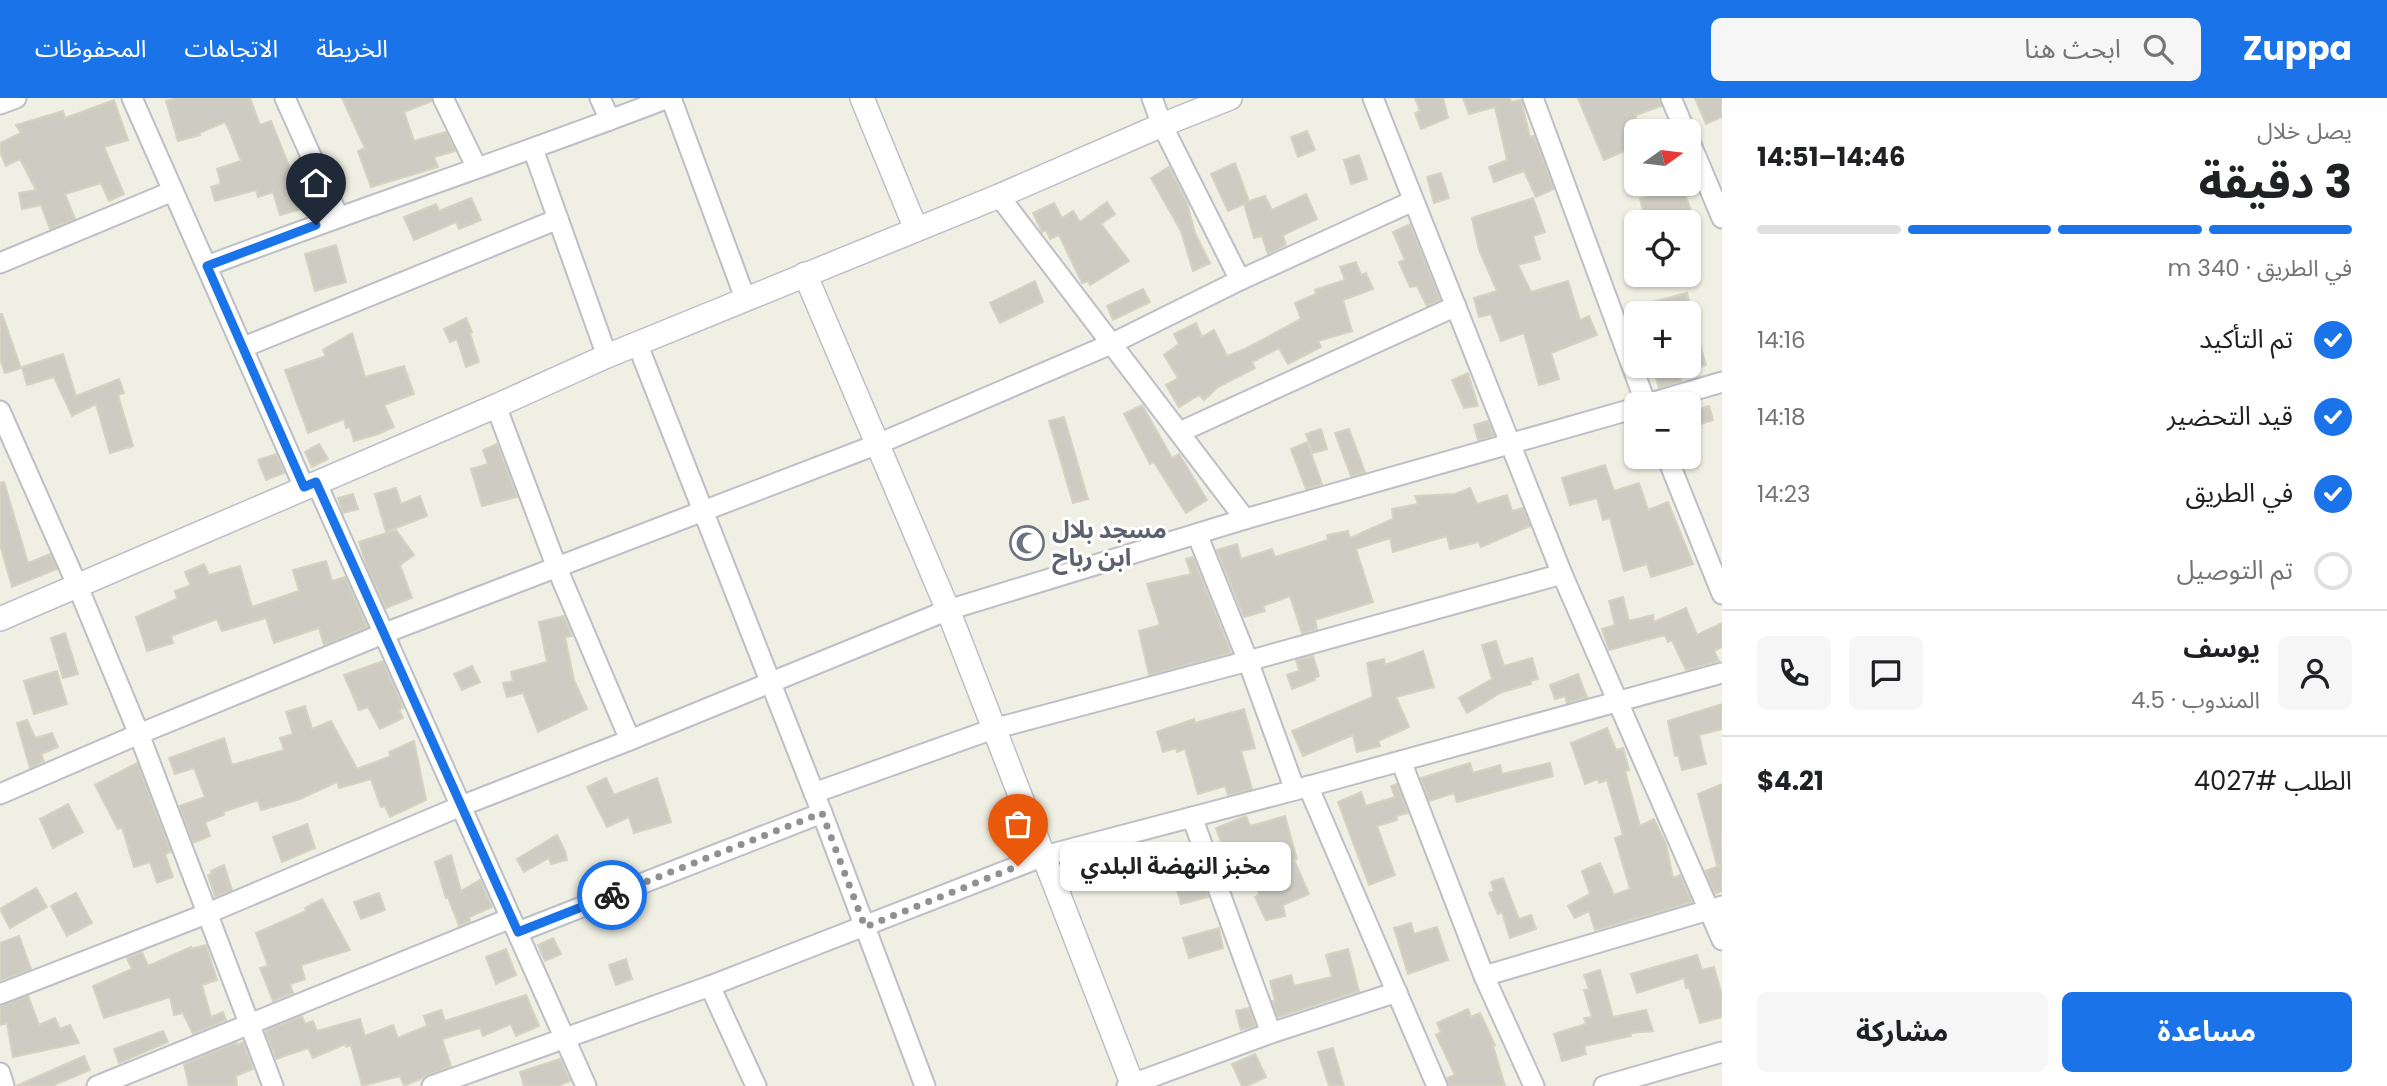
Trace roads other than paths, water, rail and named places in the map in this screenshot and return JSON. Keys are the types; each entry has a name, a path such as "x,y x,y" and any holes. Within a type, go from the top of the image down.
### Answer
{"street":[{"path":"0,104 16,98"},
{"path":"132,98 243,347 385,633 586,1086"},
{"path":"285,98 338,216"},
{"path":"443,98 477,168"},
{"path":"600,98 610,120"},
{"path":"207,266 338,216 533,149 669,98 745,298"},
{"path":"862,98 916,229"},
{"path":"1152,98 1162,125 1240,280"},
{"path":"0,620 496,406 607,355 999,196 1230,98"},
{"path":"1373,98 1562,574 1616,701 1715,908 1722,940"},
{"path":"1533,98 1643,392"},
{"path":"1671,98 1680,119"},
{"path":"533,149 607,355"},
{"path":"1701,168 1722,218"},
{"path":"0,263 173,191"},
{"path":"999,196 1245,519"},
{"path":"0,794 385,633 878,444 1111,344 1240,280 1413,201"},
{"path":"243,347 558,219"},
{"path":"805,274 948,610 1130,1085 1271,1033 1397,992"},
{"path":"1180,432 1456,306"},
{"path":"637,343 822,813 925,1086"},
{"path":"1688,392 1722,382"},
{"path":"496,406 558,568 630,740"},
{"path":"0,994 206,914 461,806 948,610 1245,519 1624,412"},
{"path":"2,420 78,587 139,734 273,1086"},
{"path":"1672,469 1722,594"},
{"path":"1197,534 1302,788 1397,992 1437,1086"},
{"path":"814,793 993,729 1562,574"},
{"path":"440,1085 710,986 1044,856 1722,673"},
{"path":"1401,761 1484,976 1534,1086"},
{"path":"97,1086 249,1025 822,813"},
{"path":"1192,817 1271,1033"},
{"path":"1484,976 1715,908"},
{"path":"710,986 756,1086"},
{"path":"1604,1086 1625,1083 1722,1052"},
{"path":"0,1073 4,1086"}],"place":[{"name":"مسجد بلال ابن رباح","path":"1027,543"},
{"name":"مخبز النهضة البلدي","path":"1018,866"}]}
